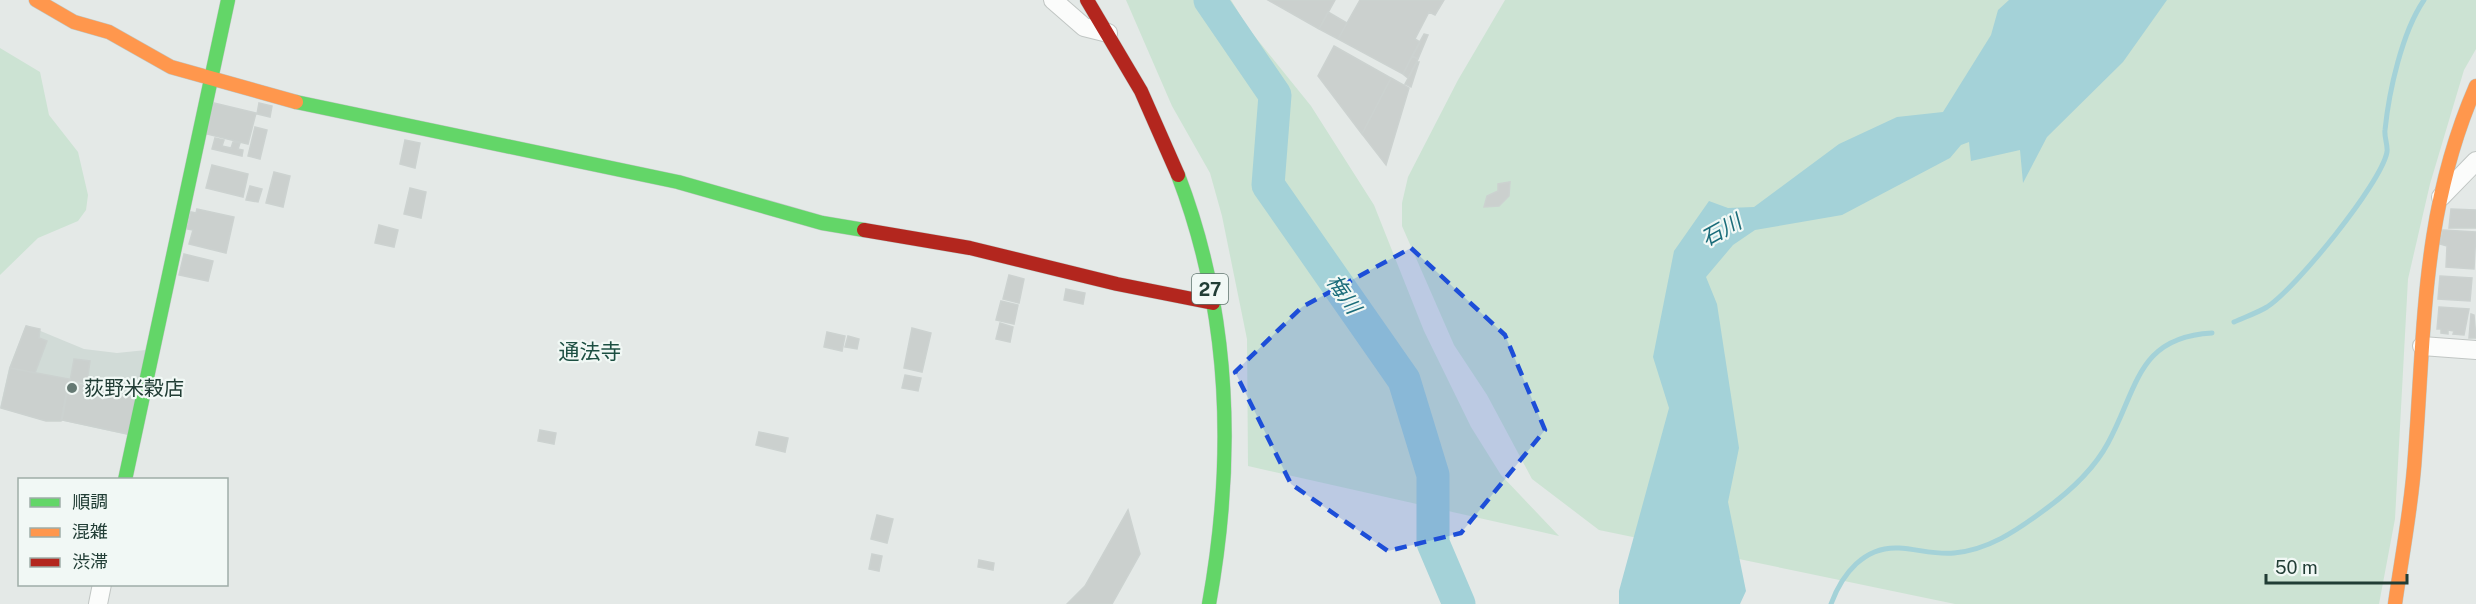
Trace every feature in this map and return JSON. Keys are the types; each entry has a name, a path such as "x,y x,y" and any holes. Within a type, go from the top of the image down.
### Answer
{"street":[{"path":"36,0 74,22 109,32 171,67 295,102 678,182 822,224 970,248 1117,284 1213,303"},
{"path":"125,478 228,0"},
{"path":"1053,0 1084,27 1108,33"},
{"name":"27","path":"1087,0 1146,100 1168,149 1196,228 1213,303 1225,412 1226,485 1209,604"},
{"path":"2395,604 2415,458 2424,294 2440,199 2463,116 2476,86"},
{"path":"2440,199 2476,161"},
{"path":"2422,346 2476,350"},
{"path":"98,604 102,586"}],"highlighted area":[{"path":"1411,248 1505,335 1545,430 1461,533 1388,551 1291,484 1235,372 1302,307"}],"shaded area":[{"name":"荻野米穀店","path":"26,325 84,349 117,353 146,350 128,435 64,421 45,421 0,408 9,368"}],"green space":[{"path":"1126,0 1231,0 1248,28 1311,106 1374,205 1424,331 1471,427 1501,475 1559,536 1248,466 1247,339 1222,216 1210,173 1172,106"},
{"path":"1505,0 2476,0 2476,49 2464,70 2430,184 2408,279 2395,519 2379,604 1955,604 1599,530 1532,479 1487,395 1454,345 1402,226 1402,203 1408,177 1458,80"},
{"path":"0,48 40,72 49,115 78,152 88,195 86,210 78,221 38,238 0,275"}],"water":[{"name":"石川","path":"2009,0 2167,0 2123,62 2047,137 2023,183 2020,150 1971,161 1969,142 1961,145 1950,158 1842,215 1755,230 1733,245 1706,277 1717,304 1739,448 1728,502 1746,591 1740,604 1619,604 1619,591 1669,408 1653,357 1674,251 1709,201 1728,208 1754,207 1839,144 1897,117 1943,112 1991,35 1998,10"}],"building":[{"path":"1268,0 1335,0 1319,29"},
{"path":"1360,0 1444,0 1435,15 1429,12 1415,39 1420,42 1403,74 1338,39"},
{"path":"1328,12 1347,23 1338,39 1319,29"},
{"path":"1424,34 1428,35 1418,59 1412,56"},
{"path":"1334,46 1391,78 1362,134 1318,76"},
{"path":"1412,56 1418,59 1408,78 1403,74"},
{"path":"1419,62 1411,87 1405,84"},
{"path":"1391,78 1409,88 1386,165 1362,134"},
{"path":"214,103 256,113 248,144 207,134"},
{"path":"259,103 272,106 270,117 257,114"},
{"path":"255,127 267,130 260,159 248,156"},
{"path":"215,138 224,140 222,146 231,148 233,142 240,143 238,149 243,150 242,156 212,149"},
{"path":"405,140 420,143 415,168 400,164"},
{"path":"212,165 248,174 243,197 206,188"},
{"path":"274,172 290,176 283,207 266,203"},
{"path":"1510,182 1509,196 1499,206 1484,207 1487,196 1498,191 1498,184"},
{"path":"250,186 262,189 258,202 246,200"},
{"path":"410,188 426,192 421,218 404,214"},
{"path":"197,209 234,217 226,253 189,244 193,230 187,229 191,212 196,213"},
{"path":"2451,209 2476,210 2476,228 2449,228"},
{"path":"379,225 398,230 394,247 375,243"},
{"path":"2443,230 2476,232 2474,269 2446,267 2447,246 2440,244"},
{"path":"184,254 213,261 208,281 179,275"},
{"path":"1009,275 1024,279 1019,303 1003,299"},
{"path":"2440,276 2472,278 2470,301 2438,299"},
{"path":"1066,289 1085,293 1083,304 1064,300"},
{"path":"1001,301 1018,305 1014,324 996,320"},
{"path":"2439,307 2469,309 2464,335 2453,334 2454,331 2448,330 2448,334 2441,333 2441,329 2437,329"},
{"path":"2471,314 2474,315 2476,338 2469,338"},
{"path":"1000,323 1013,327 1010,342 996,339"},
{"path":"26,326 40,329 39,338 47,341 35,373 10,368"},
{"path":"912,328 931,333 922,372 904,368"},
{"path":"827,332 845,336 842,351 824,347"},
{"path":"848,336 859,339 857,349 845,347"},
{"path":"74,359 90,361 87,383 70,381"},
{"path":"10,368 69,379 61,421 46,421 1,408"},
{"path":"905,375 921,378 918,391 902,388"},
{"path":"69,382 136,397 128,434 62,420"},
{"path":"540,430 556,433 554,444 538,441"},
{"path":"759,432 788,438 785,452 756,445"},
{"path":"1128,510 1140,554 1112,604 1067,604 1085,586"},
{"path":"877,515 893,519 887,543 871,539"},
{"path":"872,554 882,556 879,571 869,569"},
{"path":"979,560 994,563 993,570 978,567"}],"waterway":[{"name":"梅川","path":"1210,0 1275,95 1268,185 1404,380 1433,475 1433,543 1459,604"},
{"path":"2234,322 2267,307 2297,280 2335,235 2370,187 2387,152 2385,130 2398,62 2409,28 2424,0"},
{"path":"1831,604 1841,582 1848,573 1856,564 1875,552 1899,548 1940,553 1966,551 1990,544 2033,518 2071,489 2095,463 2108,443 2134,385 2154,355 2168,344 2187,337 2212,333"}],"traffic: fast":[{"path":"125,478 228,0"},
{"path":"296,102 678,182 822,223 864,230"},
{"path":"1178,175 1196,227 1209,280 1218,333 1223,387 1225,441 1223,495 1209,604"}],"traffic: slow":[{"path":"36,0 74,22 109,32 171,67 296,102"},
{"path":"2395,604 2412,492 2424,313 2436,223 2445,178 2458,132 2476,86"}],"traffic: jam":[{"path":"1087,0 1141,91 1178,175"},
{"path":"864,230 970,248 1117,284 1213,303"}],"place":[{"name":"荻野米穀店","path":"72,388"}],"district":[{"name":"通法寺","path":"590,351"}]}
